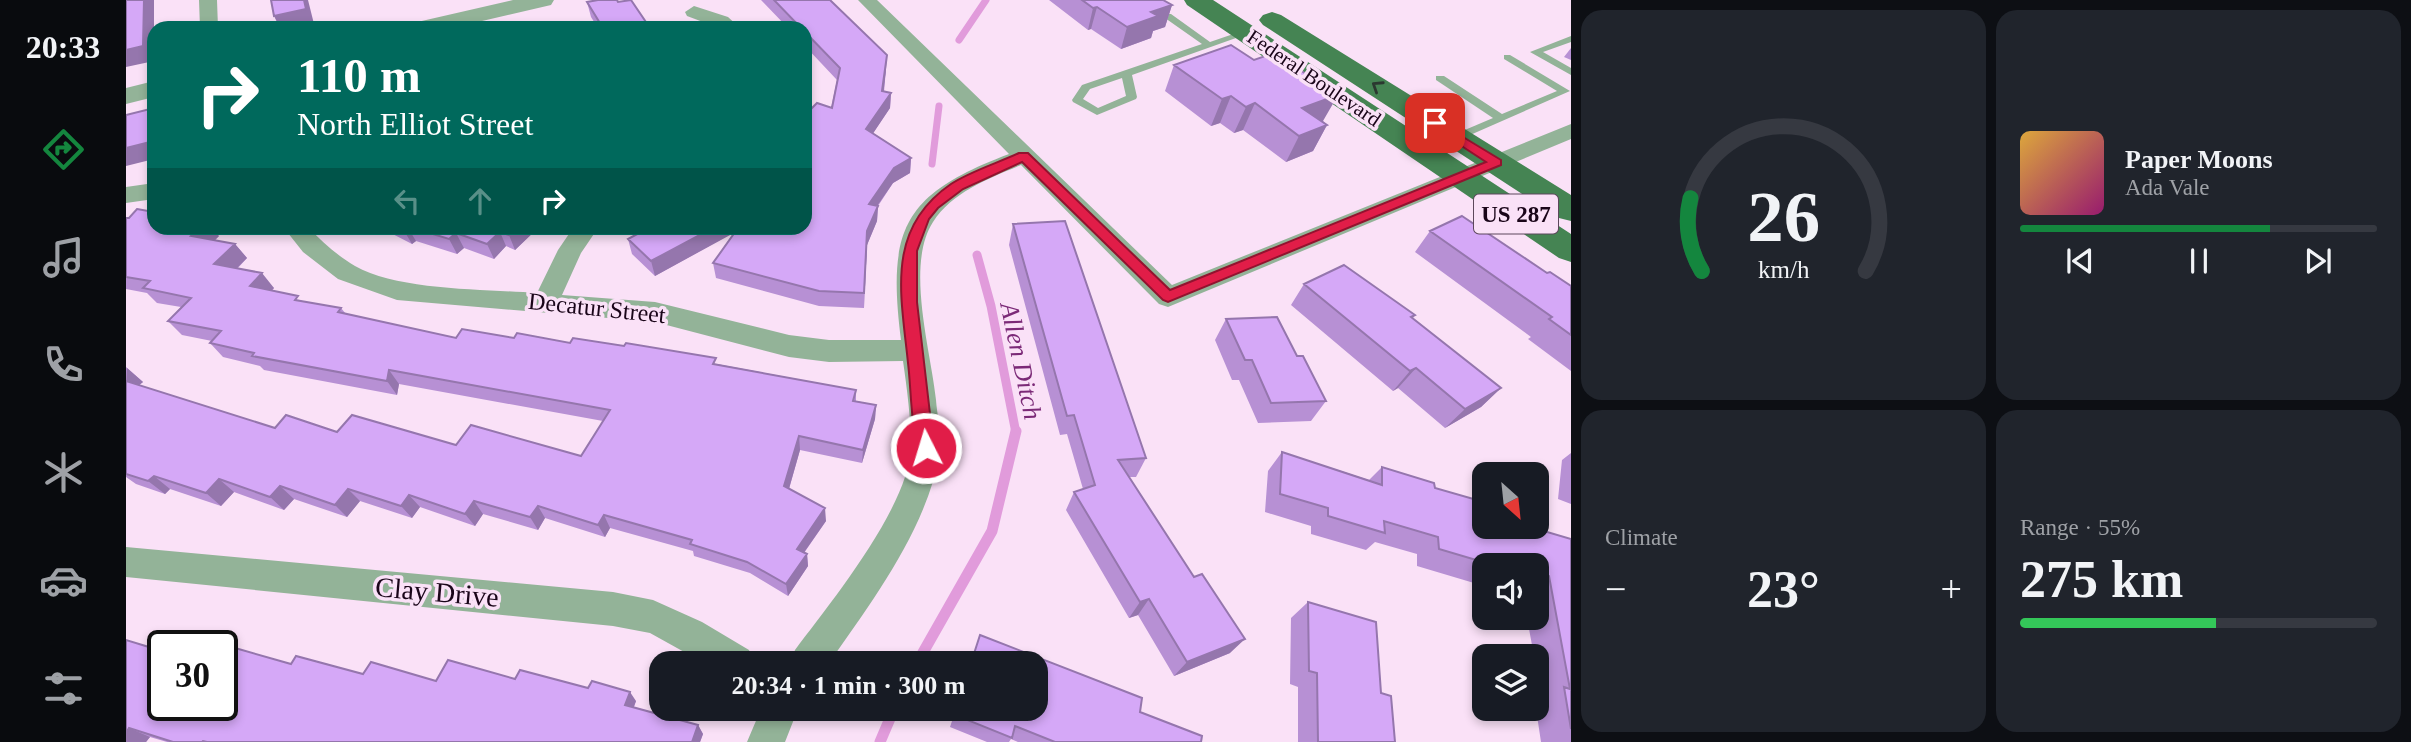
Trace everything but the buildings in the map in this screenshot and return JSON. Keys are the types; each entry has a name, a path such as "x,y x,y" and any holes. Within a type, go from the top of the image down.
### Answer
{"main road":[{"name":"Federal Boulevard","path":"1196,0 1249,20 1457,138 1571,210"},
{"name":"Federal Boulevard","path":"1249,20 1461,177 1571,250"}],"street":[{"path":"208,0 209,21"},
{"path":"452,21 543,0"},
{"path":"868,0 1168,297 1571,131"},
{"path":"694,12 721,21"},
{"path":"126,96 147,91"},
{"path":"817,651 900,523 919,481 926,448 910,302 909,251 923,218 933,205 958,186 1024,156"},
{"path":"126,195 147,192"},
{"name":"Decatur Street","path":"303,235 335,266 365,282 397,291 673,315 789,346 829,351 916,350"},
{"path":"545,303 570,250 581,235"},
{"name":"Clay Drive","path":"126,562 613,609 653,617 690,634 717,651"},
{"path":"766,742 775,721"}],"lane":[{"path":"1168,16 1209,45"},
{"path":"1126,73 1132,97 1097,111 1077,100 1086,86 1209,45 1249,20"},
{"path":"1571,39 1535,52 1571,72"},
{"path":"1457,138 1565,91 1507,57"},
{"path":"1440,78 1501,118"}],"waterway":[{"name":"Allen Ditch","path":"959,40 986,0"},
{"name":"Allen Ditch","path":"932,164 939,106"},
{"name":"Allen Ditch","path":"977,255 991,306 1016,432"},
{"name":"Allen Ditch","path":"924,651 992,531 1016,432"},
{"name":"Allen Ditch","path":"880,742 889,721"}],"route":[{"path":"926,448 912,332 909,251 923,218 933,205 958,186 983,172 1024,156 1168,297 1496,162 1435,123"}]}
